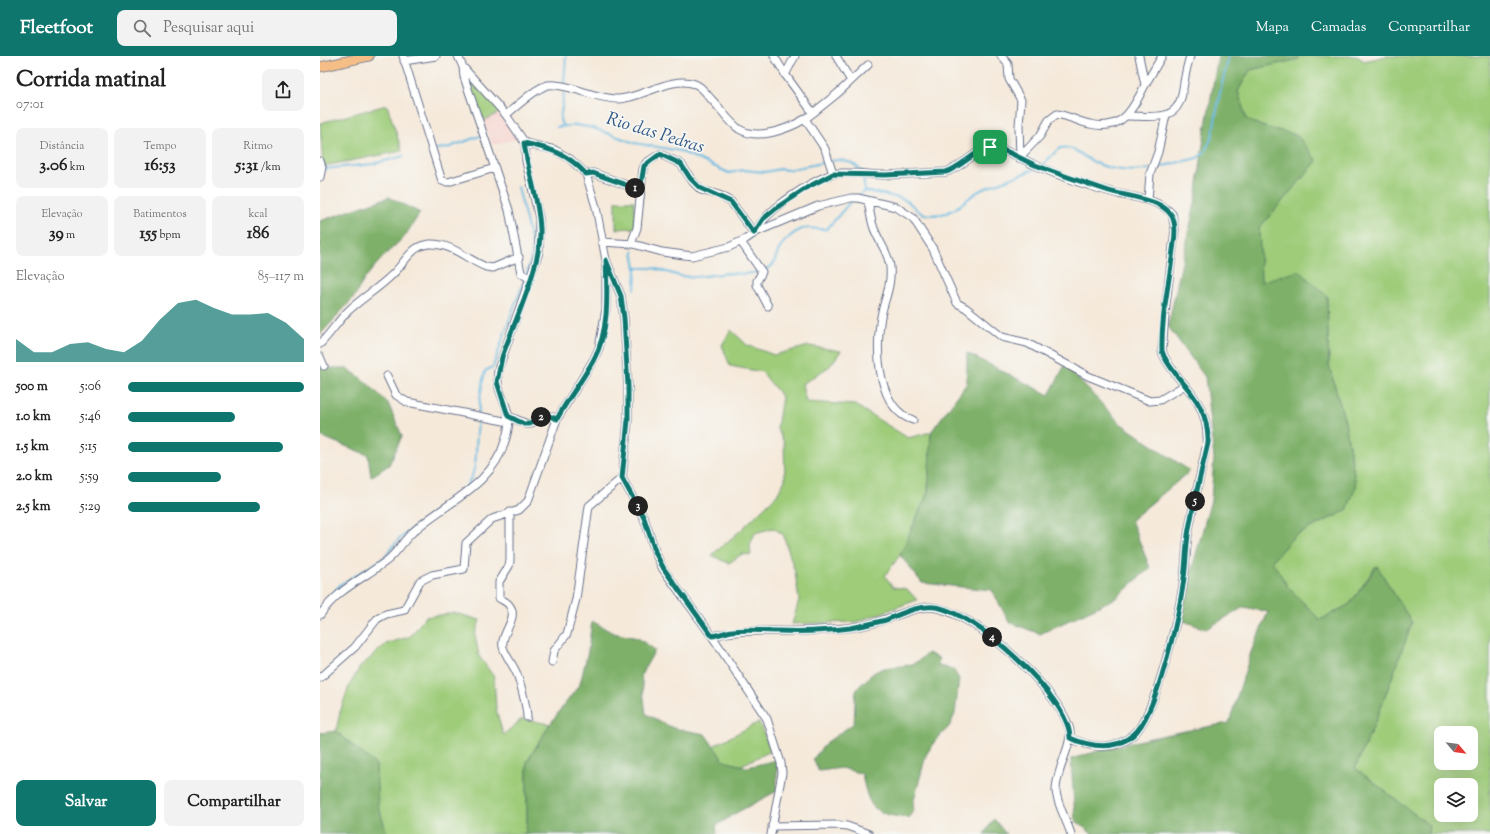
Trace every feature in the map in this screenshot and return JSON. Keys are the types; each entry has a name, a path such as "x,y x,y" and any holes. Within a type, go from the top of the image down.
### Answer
{"main road":[{"path":"320,67 347,58 369,56"}],"street":[{"path":"436,56 403,59 442,181 448,182 495,168"},
{"path":"458,56 467,74 509,210 519,257 520,273 530,279"},
{"path":"774,56 785,75 813,113"},
{"path":"785,75 795,56"},
{"path":"836,56 851,81"},
{"path":"1001,56 1008,64 1009,79 1021,100 1019,126 1020,157"},
{"path":"1139,56 1145,85"},
{"path":"1128,116 1162,56"},
{"path":"1148,200 1150,174 1158,152 1166,115 1181,102 1190,56"},
{"path":"506,115 536,91 548,85 612,99 619,99 638,95 666,84 692,83 700,87 734,125 746,132 762,134 778,132 792,127 805,119 868,65"},
{"path":"320,616 330,602 347,587 386,562 397,552 412,532 485,476 501,452 509,419 498,388 498,370 530,279 538,252 540,230 537,202 526,161 524,143 506,115 467,74"},
{"path":"1020,157 1040,136 1049,120 1057,114 1092,125 1113,124 1128,116 1166,115"},
{"path":"805,119 825,149 833,174"},
{"path":"524,143 555,150 570,159 586,174 596,207 606,260 621,296 625,325 628,420 622,478 644,518 656,554 664,569 712,636 764,713 770,726 781,763 782,773 771,834"},
{"path":"755,233 763,219 779,206 808,187 833,174 885,175 946,172 953,170 982,149 990,147 1020,157 1082,182 1148,200 1168,209 1172,214 1175,230 1162,351 1171,368 1198,400 1208,430 1208,443 1188,535 1180,602 1154,698 1145,720 1138,730 1132,736 1120,743 1100,747 1086,745 1070,738"},
{"path":"630,244 637,228 640,190 644,166 657,155 662,155 681,164 690,178 702,190 719,195 731,202 755,233"},
{"path":"586,174 593,173 640,190"},
{"path":"602,242 630,244 662,252 692,256 723,249 741,242 755,233 818,206 851,198 896,207 913,218 933,249 957,303 966,308 1002,337 1034,346 1088,376 1121,388 1150,401 1160,400 1185,385"},
{"path":"868,201 875,233 883,246 890,266 890,284 880,323 880,364 882,379 887,394 899,412 913,420"},
{"path":"741,242 762,272 757,281 757,285 768,306"},
{"path":"320,344 349,310 391,276 416,248 429,244 439,245 451,249 486,267 493,268 519,257"},
{"path":"320,678 355,647 377,619 386,614 404,610 420,581 432,576 464,569 466,543 492,519 522,508 528,501 545,458 557,419 594,359 599,348 606,303 606,260"},
{"path":"320,357 324,366"},
{"path":"387,376 396,395 406,402 509,419 527,424 530,424 544,414 557,419"},
{"path":"552,662 554,651 567,634 576,599 588,507 622,478"},
{"path":"510,512 509,566 502,576 498,587 499,598 508,604 512,610 511,620 503,644 505,653 519,678 527,710 527,717"},
{"path":"712,636 741,630 800,631 849,628 880,621 919,608 927,607 944,609 978,626 1010,653 1056,702 1070,730 1070,738 1059,768 1056,792 1071,834"},
{"path":"772,826 838,824 869,834"}],"shaded area":[{"path":"499,113 517,139 493,145 482,121"}],"green space":[{"path":"1218,56 1298,56 1299,59 1250,70 1238,91 1246,119 1261,126 1297,135 1317,161 1259,228 1261,282 1299,271 1327,296 1329,365 1345,422 1356,486 1347,510 1294,536 1272,561 1288,587 1320,620 1350,604 1377,566 1412,623 1377,718 1355,768 1429,825 1428,834 1092,834 1075,820 1071,759 1149,738 1229,723 1251,652 1268,612 1244,607 1206,629 1178,619 1211,500 1214,458 1205,377 1168,326 1196,199 1204,137"},
{"path":"1298,56 1357,56 1364,61 1387,56 1490,56 1490,834 1428,834 1428,825 1355,768 1377,718 1412,623 1376,566 1350,604 1320,620 1288,587 1272,561 1294,536 1347,510 1356,486 1345,422 1329,365 1327,296 1261,282 1259,228 1317,161 1297,136 1261,126 1246,119 1238,91 1250,70 1299,59"},
{"path":"469,73 501,112 480,122 465,75"},
{"path":"387,105 402,151 323,166 320,123"},
{"path":"389,197 420,213 405,236 382,258 365,278 354,297 320,335 320,221"},
{"path":"616,201 634,201 635,228 616,229"},
{"path":"731,330 747,345 774,355 809,346 841,351 830,366 802,384 806,402 855,405 908,438 931,432 928,492 900,555 885,576 893,587 907,589 917,600 856,622 792,624 799,600 795,572 783,534 773,528 755,533 750,545 751,555 742,554 729,563 712,555 741,530 777,495 785,480 784,443 777,428 782,397 762,372 730,366 722,345"},
{"path":"967,353 1049,395 1065,365 1120,423 1190,471 1131,520 1150,568 1116,598 1040,634 1009,622 992,590 922,583 900,555 928,492 931,432 967,383"},
{"path":"320,368 347,368 366,382 388,403 402,436 389,465 371,477 368,455 320,436"},
{"path":"455,613 480,620 475,635 479,656 494,677 496,708 503,735 522,719 550,724 527,762 527,822 525,834 387,834 378,805 375,765 336,731 340,712 349,686 360,667 386,644 411,636 425,617"},
{"path":"592,621 613,633 638,638 655,650 641,675 646,714 673,728 705,734 724,761 747,767 777,760 777,791 736,813 716,826 717,834 525,834 527,822 527,762 550,724 580,684 588,651"},
{"path":"927,653 939,658 938,666 953,669 959,679 955,714 949,727 935,741 926,755 913,804 914,809 909,818 880,812 875,808 870,803 867,796 862,774 842,768 819,771 813,759 826,743 854,723 856,692 860,686 874,673 881,669 912,664"},
{"path":"759,722 771,751 727,772 713,746"},
{"path":"336,731 376,765 378,805 387,834 320,834 320,733"},
{"path":"994,819 1006,834 984,834"}],"waterway":[{"path":"564,83 566,56"},
{"name":"Rio das Pedras","path":"1155,168 1197,158 1204,153 1212,137 1221,87 1229,56"},
{"path":"563,126 560,120 564,93"},
{"name":"Rio das Pedras","path":"557,127 576,125 593,128 635,143 680,151 729,173 743,170 765,172 780,169 787,170 827,162"},
{"name":"Rio das Pedras","path":"436,149 447,148 480,136"},
{"name":"Rio das Pedras","path":"1040,166 1059,149 1070,148 1090,160 1107,167 1128,171 1149,169"},
{"name":"Rio das Pedras","path":"323,169 373,164 404,156"},
{"name":"Rio das Pedras","path":"831,161 840,160 848,162 862,171"},
{"name":"Rio das Pedras","path":"858,196 865,191 892,196 907,201 921,213 929,215 941,214 955,209 979,191 1036,168"},
{"name":"Rio das Pedras","path":"863,175 865,191"},
{"path":"463,491 474,470 477,426 485,371 493,367 524,282 532,255 532,245 518,187"},
{"name":"Rio das Pedras","path":"763,271 773,264 781,247 792,235 805,228 827,229 851,201"},
{"name":"Rio das Pedras","path":"633,251 636,268 635,289"},
{"name":"Rio das Pedras","path":"636,268 653,268 680,276 696,277 729,273 744,274 759,272"},
{"path":"320,609 341,584 383,559 397,541 413,528"}],"route":[{"path":"524,143 555,150 570,159 586,174 593,173 640,190 642,169 646,163 660,154 686,168 690,178 702,190 719,195 731,202 738,209 754,233 763,219 770,212 808,187 833,174 885,175 946,172 953,170 969,160 982,149 990,147 1000,149 1037,166 1082,182 1156,203 1168,209 1172,214 1174,222 1175,230 1162,351 1171,368 1198,400 1206,420 1208,443 1188,535 1184,577 1176,622 1152,705 1145,720 1132,736 1120,743 1109,746 1100,747 1086,745 1070,738 1070,730 1062,710 1050,694 1010,653 990,634 978,626 944,609 935,607 919,608 880,621 849,628 800,631 741,630 712,636 680,594 664,569 656,554 644,518 622,478 628,420 628,386 624,318 621,296 606,260 607,286 602,340 594,359 557,419 548,414 544,414 530,424 524,424 508,416 508,412 498,388 498,370 530,279 540,241 537,202 526,161 524,143"}]}
